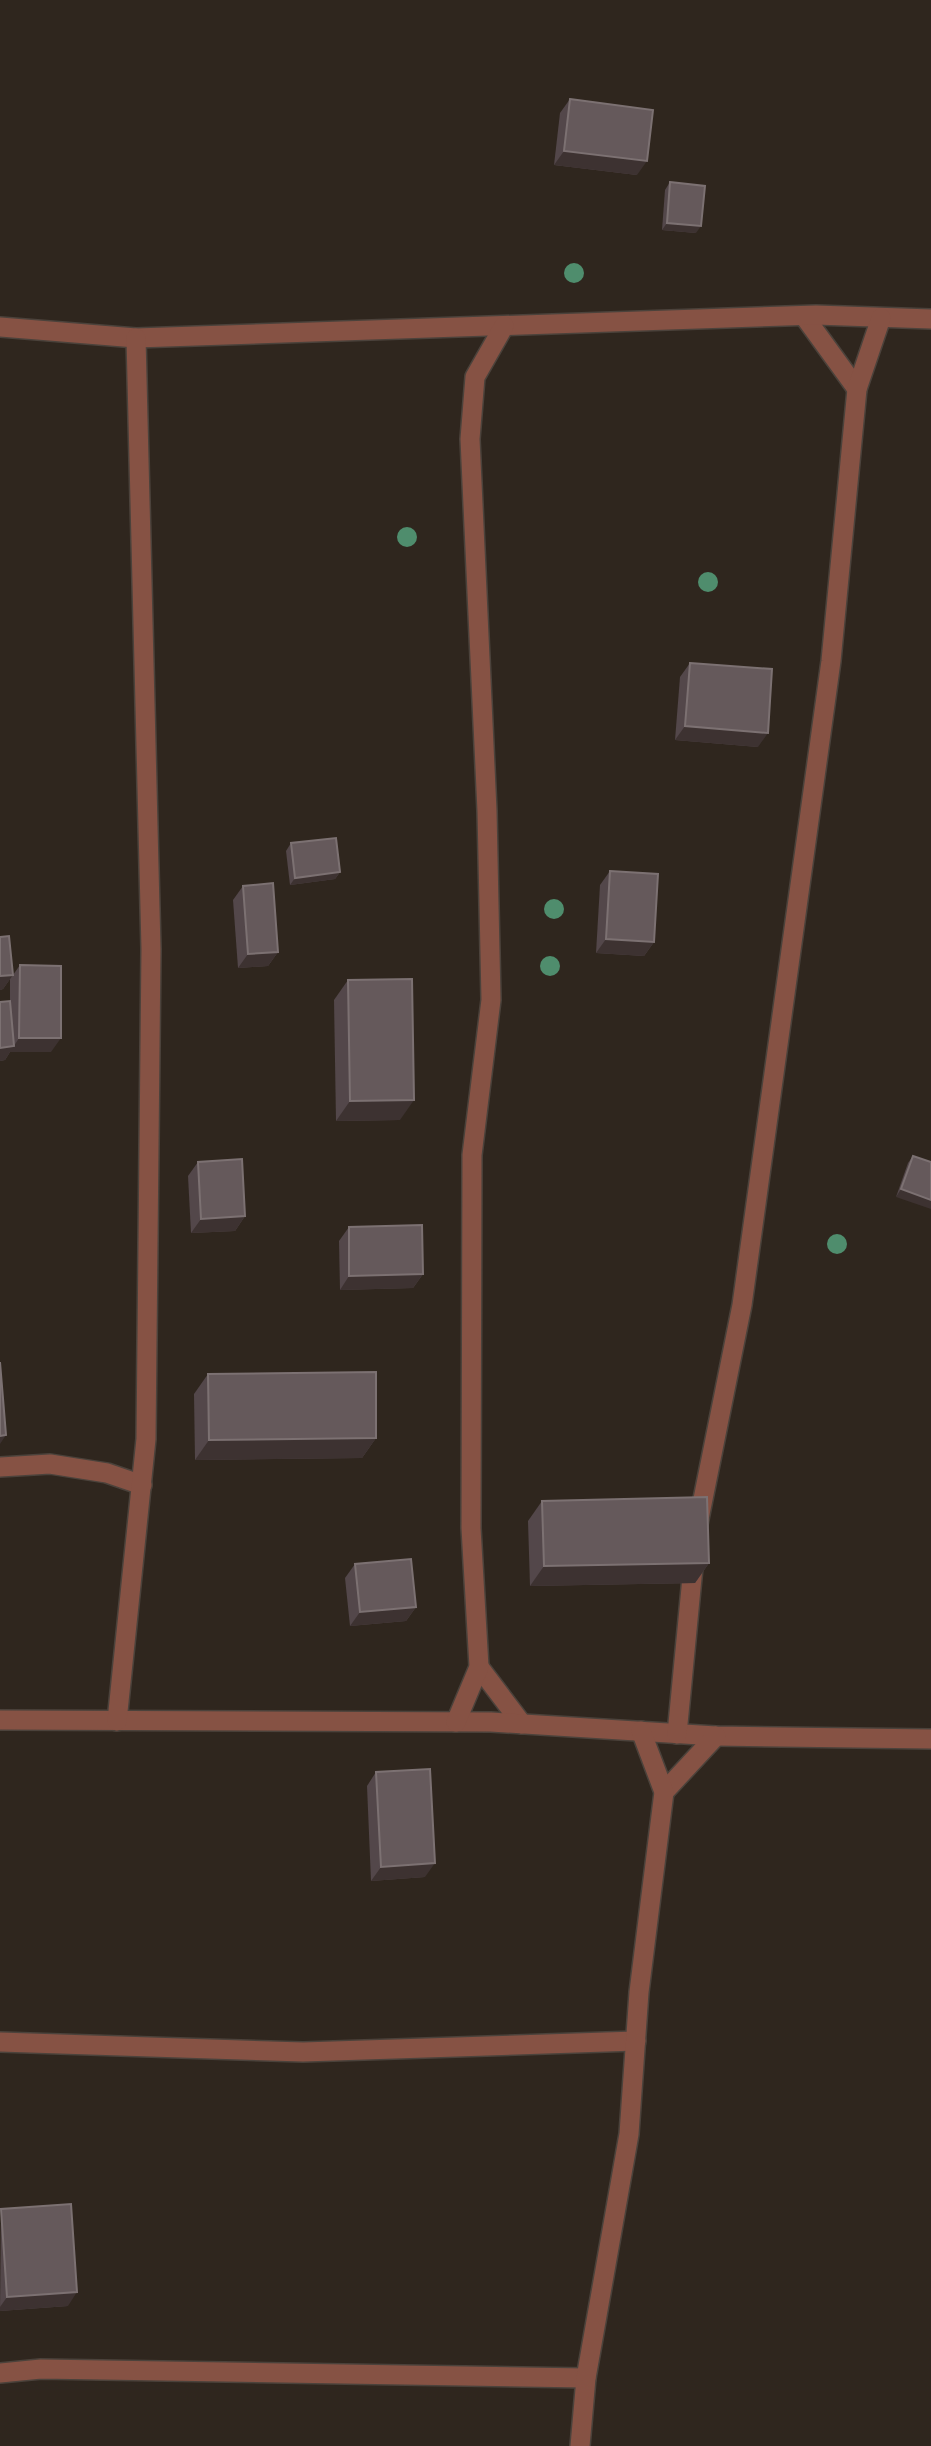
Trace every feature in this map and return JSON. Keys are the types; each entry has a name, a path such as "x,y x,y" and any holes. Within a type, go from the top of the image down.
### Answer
{"street":[{"path":"804,316 857,389"},
{"path":"0,327 136,338 804,316 931,320"},
{"path":"677,1734 696,1533 742,1305 831,661 857,389 881,317"},
{"path":"456,1722 479,1667 471,1528 472,1155 491,1000 487,811 470,439 475,377 504,326"},
{"path":"117,1721 146,1439 151,949 136,338"},
{"path":"0,1466 50,1464 107,1473 142,1485"},
{"path":"479,1667 522,1724"},
{"path":"0,1720 456,1722 716,1736 931,1739"},
{"path":"580,2446 586,2378 629,2134 639,1993 664,1792 642,1731"},
{"path":"664,1792 716,1736"},
{"path":"0,2042 303,2052 636,2041"},
{"path":"0,2373 41,2369 586,2378"}],"building":[{"path":"570,99 653,110 647,161 564,151"},
{"path":"670,182 705,186 701,226 667,223"},
{"path":"690,663 772,669 768,733 685,726"},
{"path":"336,838 340,872 295,878 291,843"},
{"path":"610,871 658,874 654,942 606,939"},
{"path":"273,883 278,952 248,954 243,886"},
{"path":"9,936 13,975 0,976 0,937"},
{"path":"20,965 61,966 61,1038 19,1038"},
{"path":"412,979 414,1100 350,1101 348,980"},
{"path":"10,1001 14,1046 0,1048 0,1002"},
{"path":"913,1156 931,1162 931,1200 901,1189"},
{"path":"242,1159 245,1216 201,1219 198,1162"},
{"path":"422,1225 423,1274 349,1276 349,1227"},
{"path":"0,1362 6,1435 0,1436"},
{"path":"376,1372 376,1438 209,1440 208,1374"},
{"path":"707,1497 709,1563 544,1566 542,1501"},
{"path":"411,1559 416,1607 360,1612 355,1564"},
{"path":"430,1769 435,1863 381,1867 376,1772"},
{"path":"71,2204 77,2292 7,2297 1,2209"}]}
